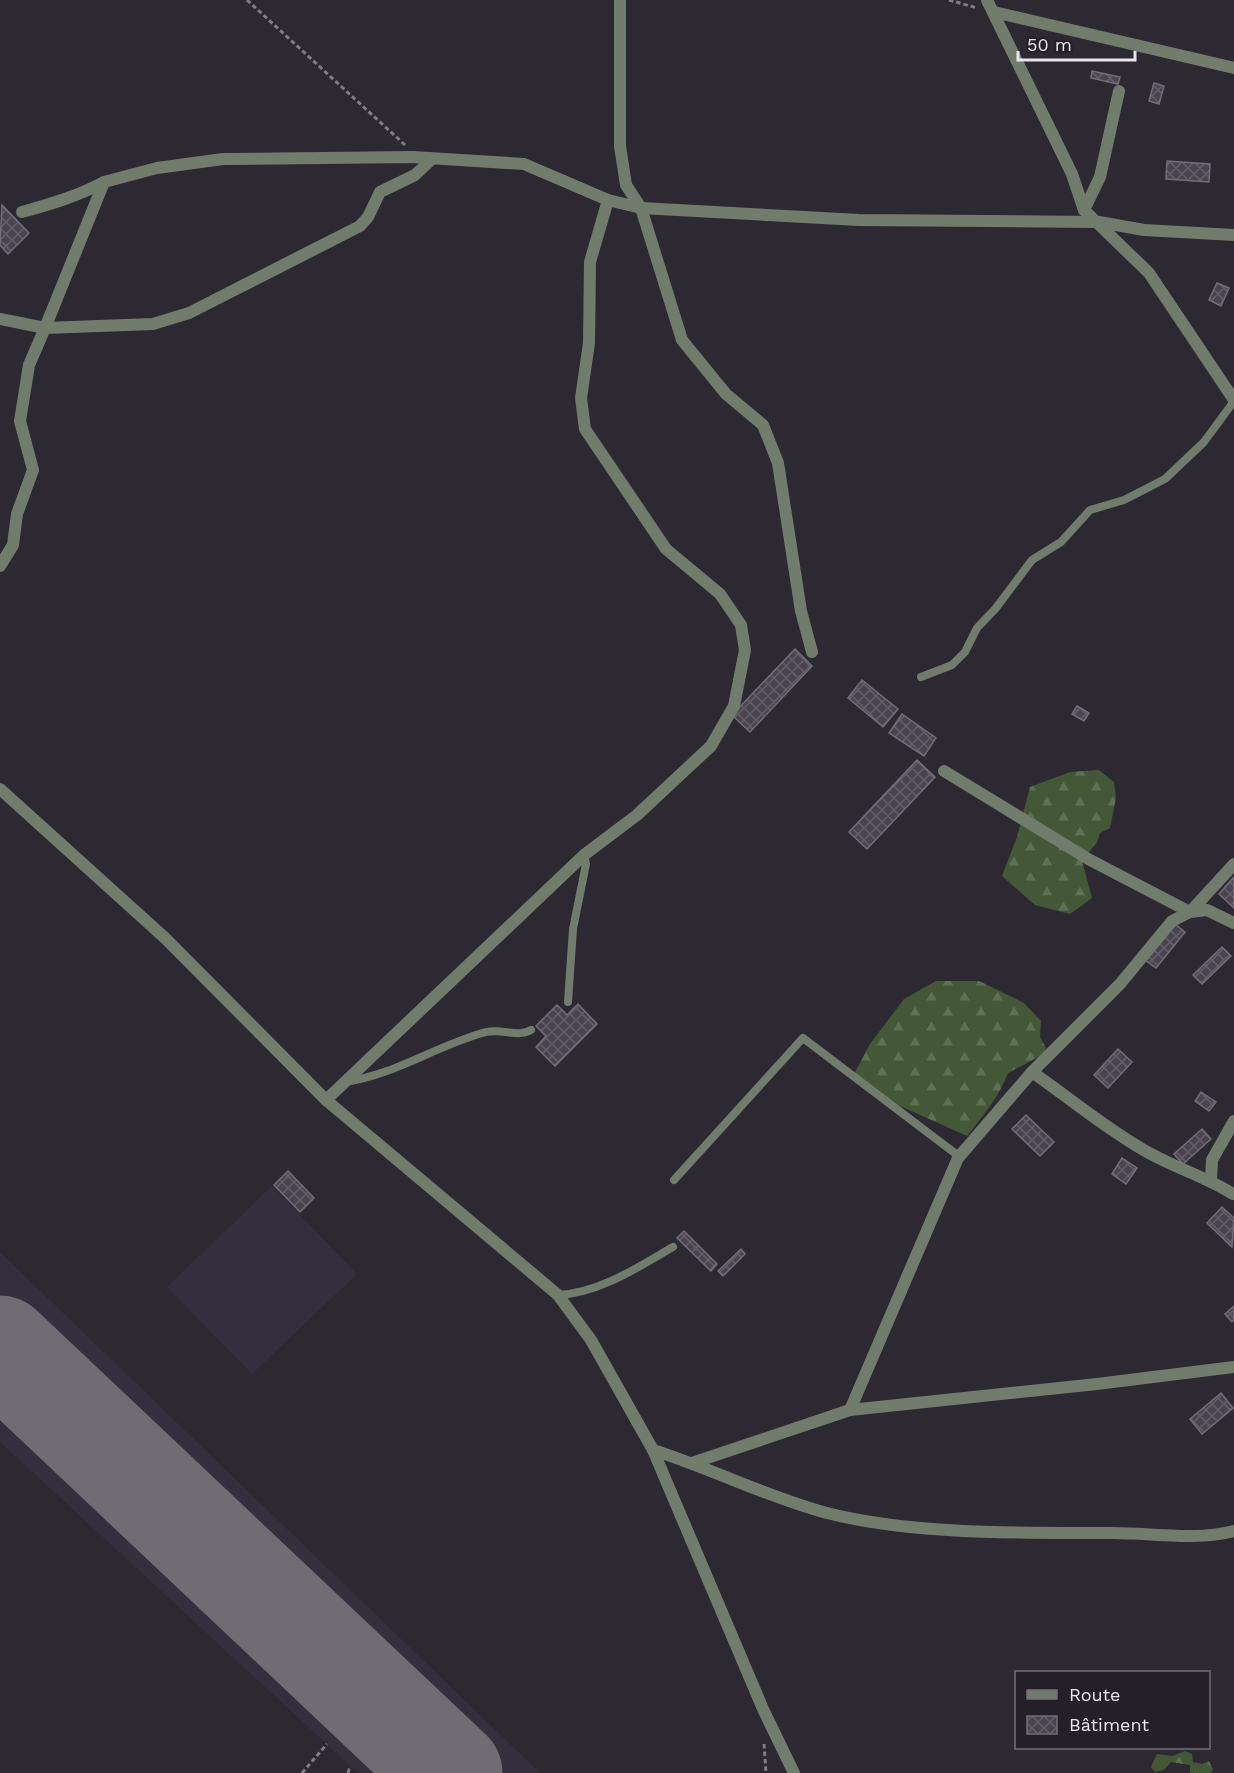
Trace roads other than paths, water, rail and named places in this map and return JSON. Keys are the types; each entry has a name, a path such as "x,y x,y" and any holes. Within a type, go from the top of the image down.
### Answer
{"street":[{"path":"620,0 620,146 626,185 641,208 682,340 726,394 763,425 778,463 801,611 812,652"},
{"path":"987,0 1072,174 1084,210 1099,222 1149,273 1234,400"},
{"path":"994,12 1234,68"},
{"path":"1084,210 1100,177 1119,91"},
{"path":"22,212 58,199 77,196 104,182 157,168 223,159 413,157 524,164 608,200 641,208 859,220 1099,222 1144,230 1234,235"},
{"path":"0,319 45,328 153,324 189,313 360,226 368,217 380,192 415,175 432,159"},
{"path":"0,566 13,545 17,514 33,470 20,421 28,365 104,182"},
{"path":"326,1100 584,855 637,815 711,746 734,705 745,651 741,625 720,594 666,549 585,429 581,398 589,343 590,262 608,200"},
{"path":"944,771 1090,860 1190,912"},
{"path":"0,789 165,938 326,1100 558,1295 591,1340 653,1450 763,1709 794,1773"},
{"path":"1190,912 1234,864"},
{"path":"850,1410 960,1157 1032,1072 1120,984 1172,921 1190,912 1207,910 1234,923"},
{"path":"1032,1072 1141,1149 1182,1170 1211,1180 1233,1194"},
{"path":"1211,1180 1212,1160 1234,1121"},
{"path":"692,1463 850,1410 1234,1367"},
{"path":"653,1450 825,1512 917,1527 1038,1534 1135,1533 1185,1537 1214,1536 1234,1531"}],"lane":[{"path":"921,677 952,665 965,652 976,628 996,608 1032,560 1061,542 1090,510 1124,500 1165,479 1204,442 1234,400"},
{"path":"568,1002 573,929 586,864 584,855"},
{"path":"345,1082 370,1078 486,1032 524,1034 531,1030"},
{"path":"674,1180 803,1038 960,1157"},
{"path":"558,1295 572,1294 618,1278 673,1247"}]}
